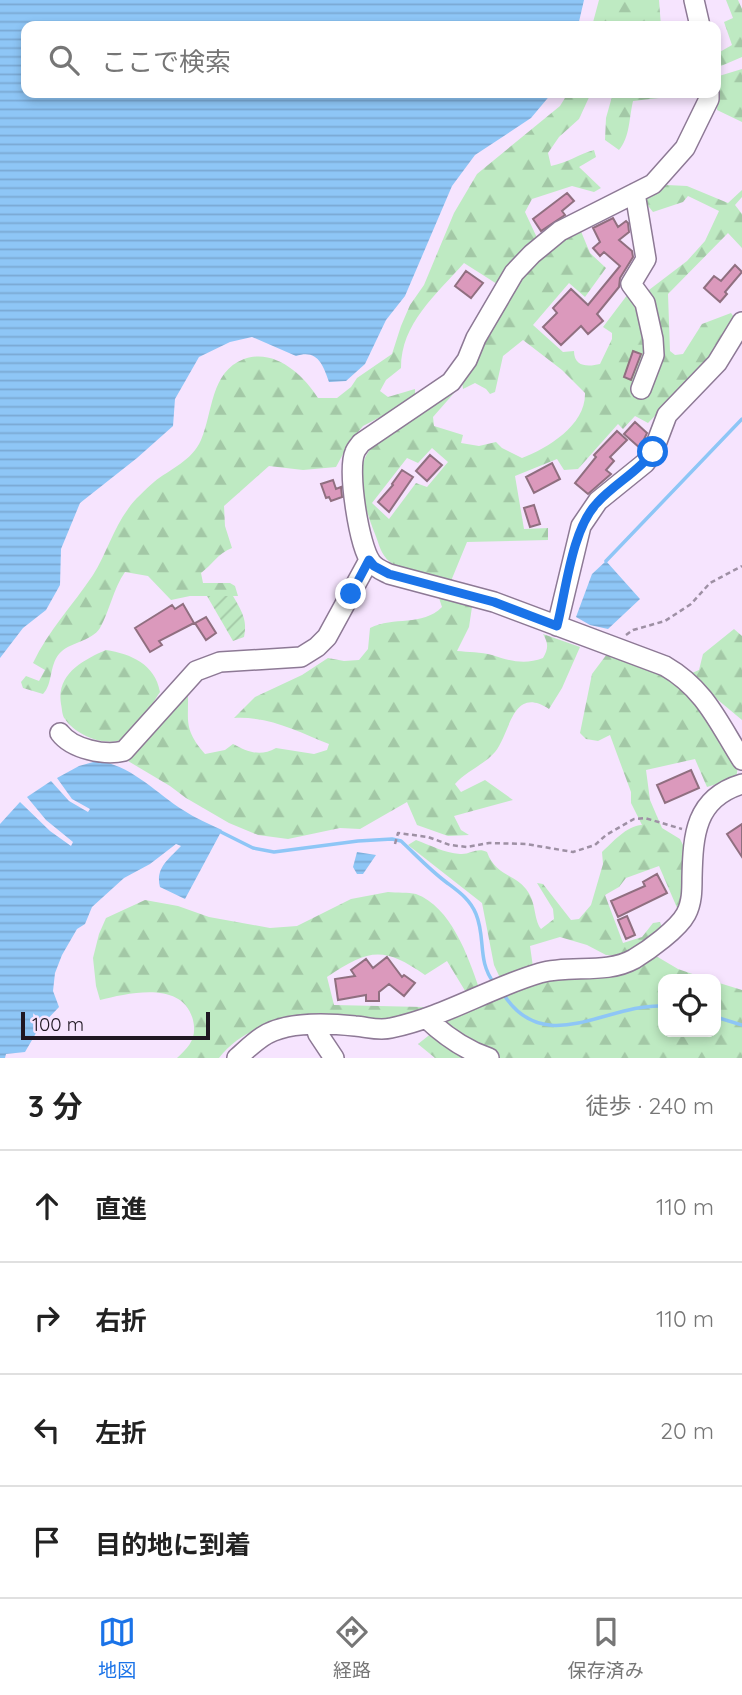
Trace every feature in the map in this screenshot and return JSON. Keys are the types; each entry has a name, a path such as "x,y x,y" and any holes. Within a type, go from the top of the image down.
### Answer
{"street":[{"path":"694,0 699,21"},
{"path":"709,98 685,148 653,184 559,230 514,272 476,338 467,360 451,382 361,443 354,454 355,506 369,560 374,566 389,574 494,602 665,666 687,680 712,709 742,760"},
{"path":"635,193 646,259 631,284 645,303 654,355 641,389"},
{"path":"557,626 581,526 588,514 598,501 645,463 653,452 667,415 717,363 742,322"},
{"path":"60,733 67,742 112,754 124,751 196,671 219,662 301,657 327,637 369,560"},
{"path":"237,1058 263,1036 296,1026 359,1026 378,1030 426,1018 541,972 620,965 647,950 679,924 686,914 691,902 696,833 707,806 721,792 742,784"},
{"path":"426,1018 440,1031 476,1054 489,1058"},
{"path":"315,1025 334,1058"}],"path":[{"path":"616,648 632,630 665,621 691,604 710,583 742,566"},
{"path":"395,844 398,833 467,847 489,843 526,844 573,852 595,845 606,835 634,819 645,818 696,833"}],"green space":[{"path":"599,0 659,0 661,21 593,21"},
{"path":"726,0 738,0 742,9 742,57 721,66 721,51 732,45 724,22 733,18"},
{"path":"742,69 742,122 717,110 718,98 721,98 721,75"},
{"path":"565,98 589,98 579,119 559,137 548,153 551,166 594,150 596,157 579,167 601,188 594,192 572,186 532,199 525,212 539,242 497,284 464,263 432,298 414,323 407,337 401,368 386,380 380,391 388,397 415,389 415,399 363,426 349,443 336,467 303,470 269,466 224,506 225,526 232,548 201,573 203,583 230,583 235,586 238,596 190,596 171,600 148,576 125,572 100,628 59,654 43,694 23,688 21,682 26,676 39,681 45,670 33,663 39,651 93,575 128,509 154,482 186,459 197,447 205,429 214,394 225,373 244,359 266,357 287,365 296,372 318,398 337,398 351,387 357,378 392,354 410,305 424,285 454,213 477,174 560,106"},
{"path":"612,98 659,98 633,101 627,133 619,150 605,140 606,118"},
{"path":"667,185 687,186 728,203 742,190 742,197 735,205 742,214 742,248 728,233 668,294 670,351 675,355 683,354 702,324 731,313 737,321 699,371 648,423 635,416 623,429 618,424 578,469 564,470 557,459 515,476 524,529 548,528 548,540 467,542 451,581 394,565 384,556 379,545 362,490 362,467 372,447 399,423 450,390 454,393 433,417 434,426 463,435 461,443 479,446 496,442 522,458 564,434 579,415 584,405 585,393 562,370 523,340 503,356 495,392 490,394 475,383 463,389 462,380 518,281 540,258 580,229 590,253 606,268 585,297 569,283 533,325 563,352 574,351 579,363 600,364 612,339 612,333 603,327 628,294 645,293 687,261 705,241 719,211 688,196 683,202 653,212 645,202 652,191","holes":["432,448 448,462 427,487 416,483 389,519 372,503 407,458 418,463"]},
{"path":"207,596 233,596 244,620 244,637 233,641"},
{"path":"439,598 472,607 469,627 457,651 483,653 518,661 536,660 543,658 547,649 543,634 580,647 562,688 549,709 537,703 527,703 520,707 495,752 455,784 461,792 485,780 513,800 454,816 461,830 469,835 448,836 417,825 407,802 360,829 340,828 288,839 258,835 229,823 128,761 187,685 189,728 205,754 225,750 233,744 259,753 276,748 314,754 327,750 329,744 283,725 259,719 234,718 255,697 302,675 328,658 359,660 368,649 370,628 389,622 426,617 442,607"},
{"path":"734,629 742,636 742,720 692,673 699,670 703,654"},
{"path":"106,650 124,654 147,667 160,692 132,732 113,742 94,739 77,731 64,718 61,704 61,693 67,676 89,658"},
{"path":"607,654 655,670 684,686 738,767 736,778 707,787 695,759 646,770 650,800 662,828 680,839 685,849 682,907 678,910 659,866 626,878 619,887 605,895 623,943 642,937 653,923 660,922 663,930 622,956 606,955 587,945 560,937 530,946 533,967 501,980 494,965 482,903 408,845 416,840 454,853 464,854 480,850 487,852 490,860 500,870 526,889 541,929 554,919 553,909 537,883 543,884 571,920 579,919 591,905 603,864 602,852 625,831 642,825 631,803 631,792 610,735 598,741 586,739 580,733 592,674"},
{"path":"388,892 416,894 439,910 457,934 479,988 467,994 447,961 425,975 398,959 365,956 327,977 334,1005 423,1007 426,1012 378,1021 292,1021 272,1025 253,1031 235,1042 219,1058 177,1058 189,1045 194,1032 193,1020 187,1007 178,999 154,992 100,1000 93,958 106,918 145,900 178,906 209,917 270,928 297,926 351,899"},
{"path":"656,956 692,974 658,974 658,1037 721,1037 721,984 742,990 742,1058 435,1058 418,1044 452,1017 546,980"}],"water":[{"path":"0,0 584,0 579,21 21,21 21,98 548,98 531,118 475,155 452,186 405,296 386,320 365,364 346,381 329,382 314,356 296,356 252,337 230,342 199,357 175,399 173,426 80,503 61,549 60,585 46,610 23,628 0,658"},
{"path":"606,561 640,599 608,629 590,625 576,617 592,574"},
{"path":"97,761 132,773 188,813 222,830 185,899 160,887 159,874 181,846 176,844 150,864 124,878 92,907 85,924 77,929 62,955 55,973 53,991 59,1007 39,1028 25,1052 6,1054 5,1058 0,1058 0,824 20,802 50,831 71,846 73,842 46,820 27,797 51,781 69,801 88,812 90,809 72,799 57,778 79,766"},
{"path":"357,852 376,855 363,874 357,874 353,867"}],"building":[{"path":"567,193 574,201 562,211 565,215 541,231 533,219"},
{"path":"613,218 618,227 626,221 628,223 629,232 619,240 632,251 633,257 620,278 619,287 597,314 603,321 588,334 581,326 561,345 543,327 557,313 553,308 571,289 588,305 620,266 604,252 600,256 593,248 600,242 593,228"},
{"path":"735,265 742,272 720,302 704,288 714,276 721,281"},
{"path":"466,271 483,283 471,298 455,286"},
{"path":"633,351 641,354 631,380 624,377"},
{"path":"635,422 647,433 640,448 624,434"},
{"path":"617,431 627,440 610,457 614,461 606,470 611,474 588,494 575,483 596,457 594,455"},
{"path":"430,455 442,465 427,481 416,471"},
{"path":"552,463 560,479 534,493 526,477"},
{"path":"402,470 413,477 389,512 378,502"},
{"path":"333,480 336,489 341,487 342,497 331,501 329,497 326,498 321,484"},
{"path":"534,505 540,524 530,527 524,508"},
{"path":"183,604 194,623 159,641 162,645 150,652 135,628 172,605 175,609"},
{"path":"206,617 216,633 206,640 195,623"},
{"path":"691,770 699,788 665,803 657,785"},
{"path":"742,824 742,857 727,834"},
{"path":"657,874 667,893 618,917 611,901 645,886 643,882"},
{"path":"627,916 635,935 626,939 618,920"},
{"path":"387,957 402,977 404,975 415,983 404,996 389,984 379,992 379,1001 366,1001 366,995 338,1000 335,979 355,976 351,970 366,959 373,968"}],"waterway":[{"path":"606,561 742,419"},
{"path":"221,832 253,848 274,852 358,841 401,841 470,904 479,923 485,966 494,983"},
{"path":"504,995 520,1013 538,1023 558,1025 578,1023 642,1007 658,1006"},
{"path":"721,1019 742,1025"}],"route":[{"path":"351,594 369,560 389,574 494,602 557,626 581,526 598,501 645,463 653,452"}]}
